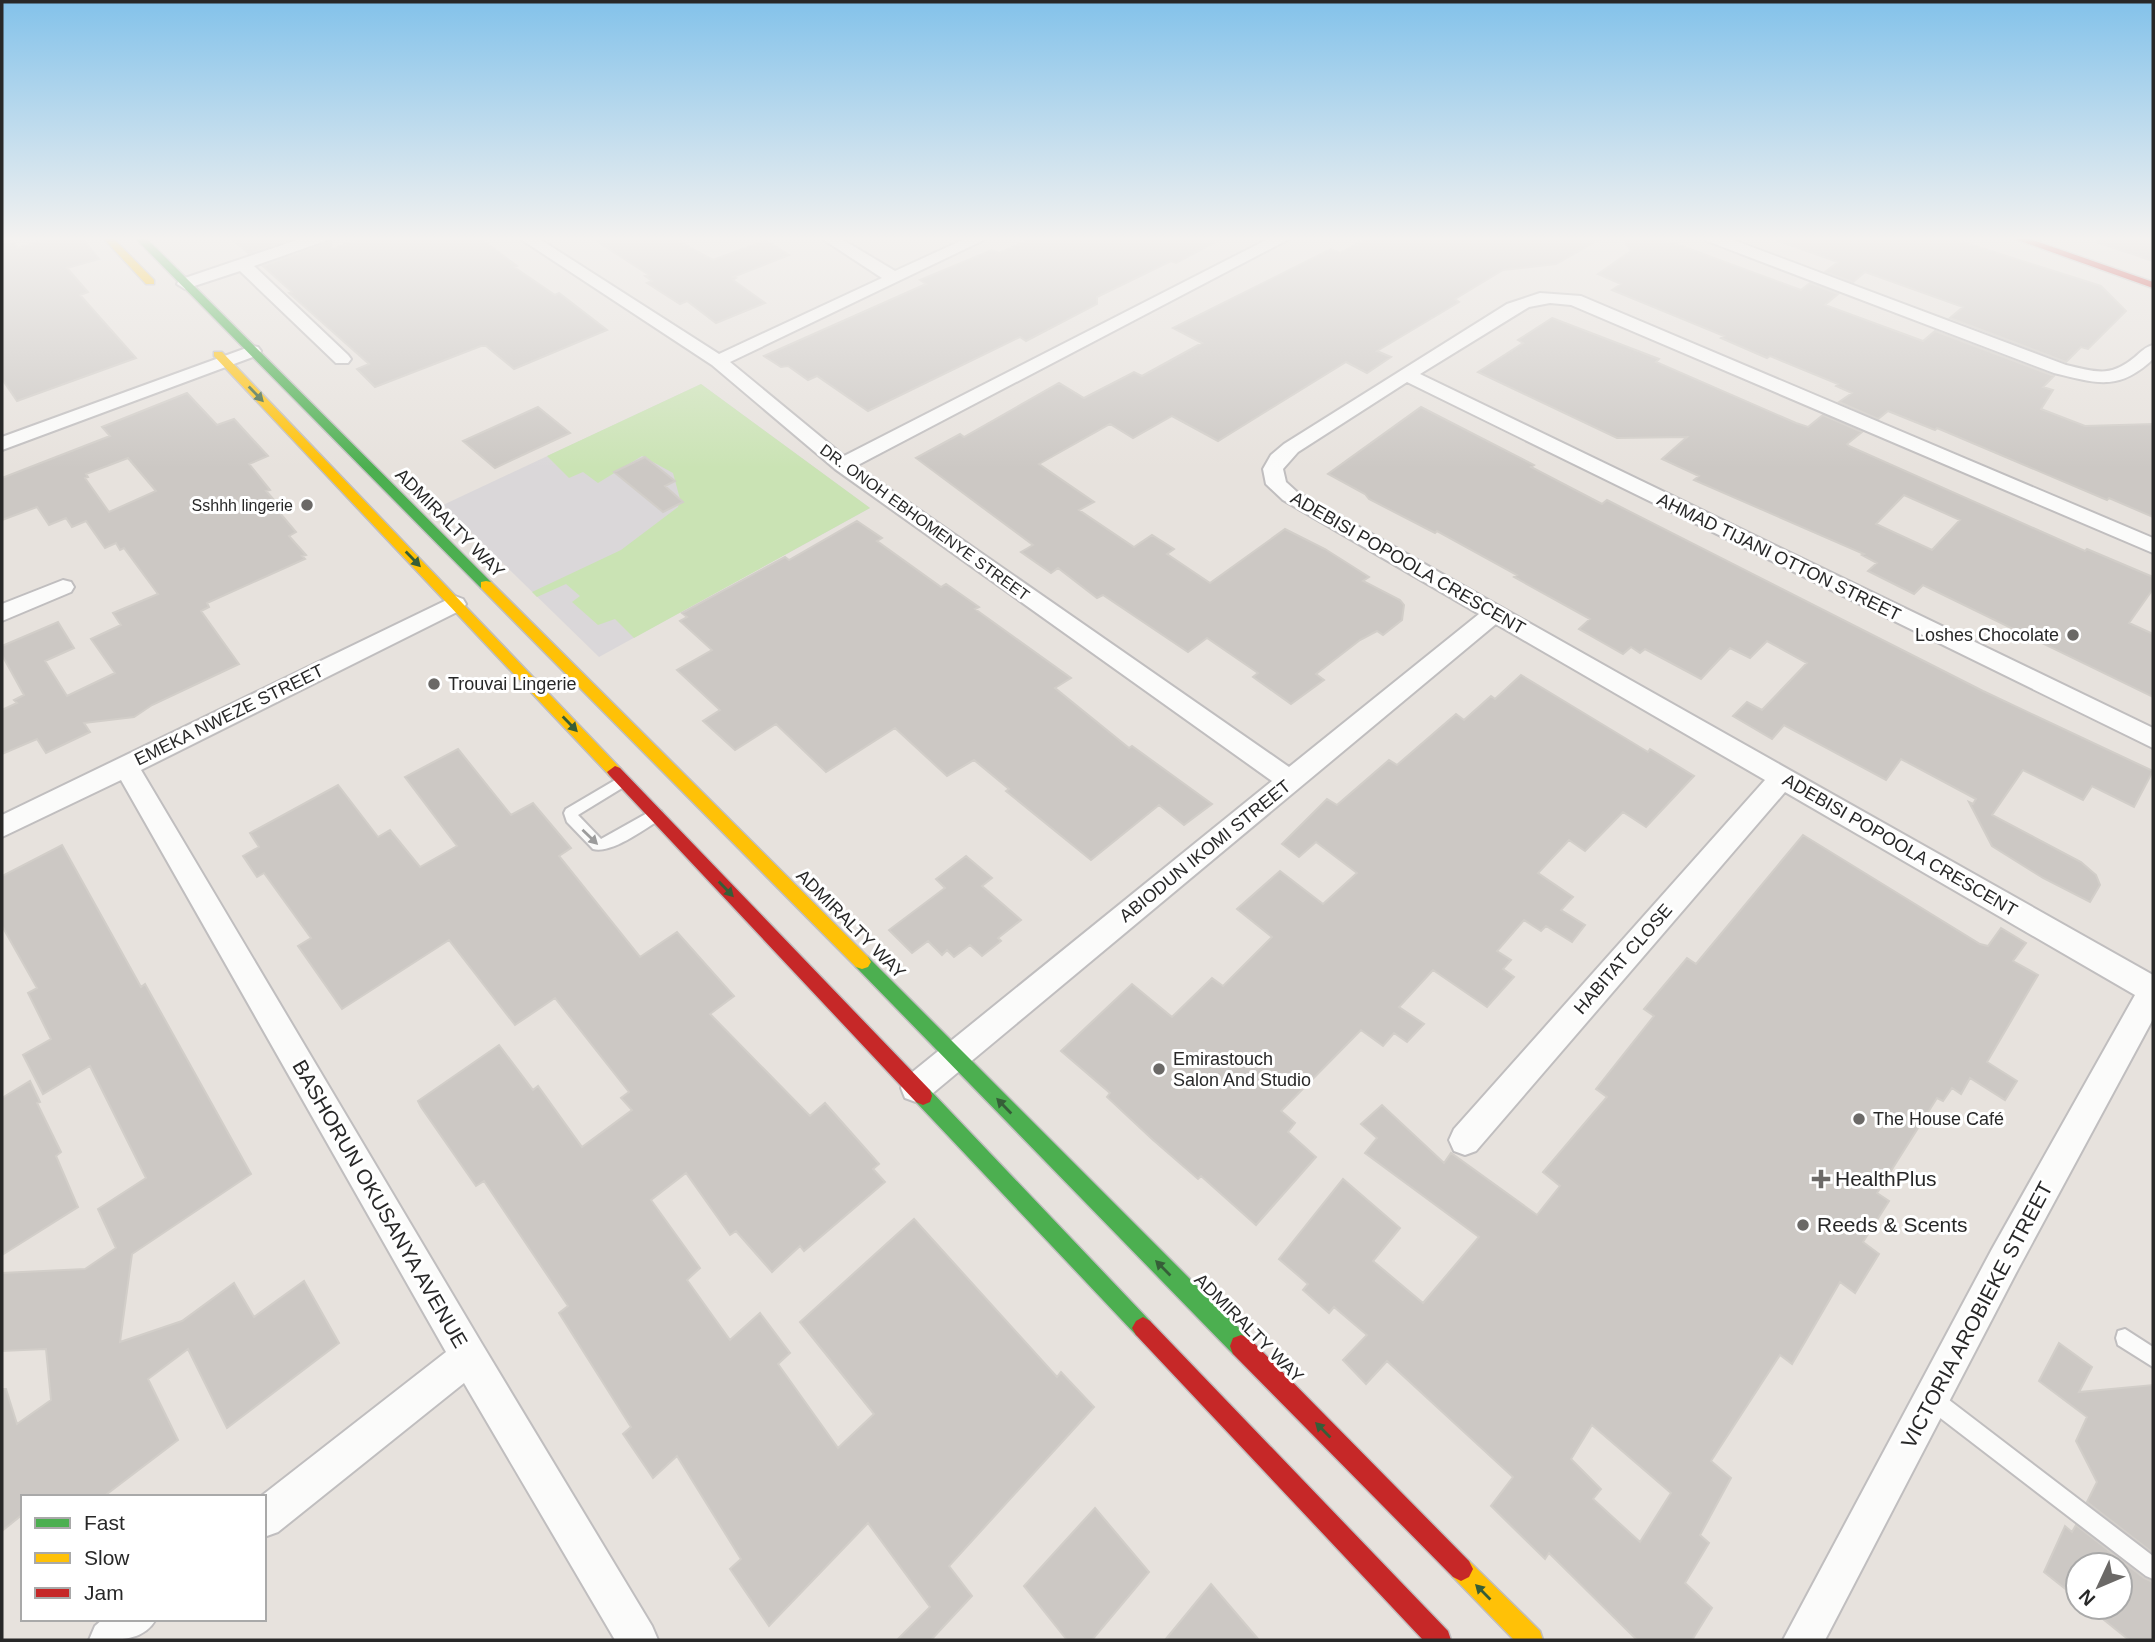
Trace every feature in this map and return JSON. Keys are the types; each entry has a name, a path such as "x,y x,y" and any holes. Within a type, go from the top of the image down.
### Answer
{"main road":[{"name":"ADMIRALTY WAY","path":"216,315 955,1056 1099,1213 1531,1640"},
{"path":"207,342 916,1088 1071,1242 1439,1640"}],"street":[{"path":"296,315 342,359"},
{"name":"DR. ONOH EBHOMENYE STREET","path":"646,315 718,361 842,465 1290,781"},
{"path":"718,361 815,315"},
{"path":"842,465 1134,315"},
{"name":"ADEBISI POPOOLA CRESCENT","path":"1501,315 1291,448 1278,459 1273,470 1276,484 1290,496 2153,990"},
{"name":"ADEBISI POPOOLA CRESCENT","path":"1609,315 2153,546"},
{"path":"1916,315 2060,369 2091,376 2117,379 2130,371 2153,349"},
{"path":"2,444 252,351"},
{"name":"AHMAD TIJANI OTTON STREET","path":"1405,374 2153,739"},
{"path":"2,613 63,587"},
{"name":"EMEKA NWEZE STREET","path":"2,827 455,604"},
{"name":"ABIODUN IKOMI STREET","path":"916,1088 1495,613"},
{"name":"BASHORUN OKUSANYA AVENUE","path":"126,766 469,1357 638,1640"},
{"name":"HABITAT CLOSE","path":"1465,1140 1782,778"},
{"name":"VICTORIA AROBIEKE STREET","path":"1803,1640 1933,1400 2004,1261 2153,990"},
{"path":"266,1516 469,1357"},
{"path":"109,1640 133,1621"}],"lane":[{"path":"623,780 576,808 571,813 572,818 598,845 608,843 656,815"},
{"path":"2125,1338 2153,1358"},
{"path":"1933,1400 2153,1569"}],"shaded area":[{"path":"701,384 870,508 599,657 443,505"}],"green space":[{"path":"701,384 870,508 634,638 615,619 598,625 572,602 580,596 566,584 537,597 532,592 621,550 678,507 680,499 673,473 642,456 598,483 583,472 569,478 547,456"}],"building":[{"path":"2,315 97,315 136,358 17,401 2,379"},
{"path":"313,315 587,315 607,330 514,369 486,346 481,346 375,387 357,369 369,364"},
{"path":"705,315 737,315 716,323"},
{"path":"857,315 1077,315 1026,341 1020,337 868,411 817,376 808,380 788,366 781,367 764,356"},
{"path":"1200,315 1438,315 1377,351 1391,357 1367,373 1346,362 1218,441 1172,416 1133,438 1110,424 1039,464 1094,502 1079,510 1134,547 1152,535 1174,549 1167,554 1210,583 1285,529 1325,549 1369,577 1363,581 1400,600 1404,605 1402,620 1383,635 1377,631 1360,640 1316,674 1324,680 1291,704 1253,677 1258,673 1207,638 1188,652 1103,595 1097,598 1058,568 1051,573 1021,552 1033,545 916,458 960,434 964,437 1059,383 1084,398 1134,372 1142,376 1202,343 1173,328"},
{"path":"1672,315 1851,315 1923,341 1935,331 2054,376 2043,387 2053,390 2041,409 2085,426 2153,424 2153,517 1937,428 1935,430 1888,411 1878,419 1839,402 1852,393 1836,386 1838,384 1721,338 1724,336"},
{"path":"1954,315 2122,315 2088,349 2081,347 2066,362 1950,318"},
{"path":"1552,318 1659,359 1656,362 1796,423 1808,427 1823,415 1862,432 1847,444 1849,446 2085,551 2087,549 2153,577 2153,589 2129,623 2153,634 2153,697 1923,585 1914,594 1868,571 1877,563 1862,555 1864,554 1694,480 1699,476 1662,459 1687,437 1617,438 1478,372 1523,343 1518,340","holes":["1904,495 1960,520 1932,550 1876,524"]},
{"path":"187,393 217,425 234,419 268,456 249,464 270,490 266,491 283,510 279,512 296,532 289,536 306,555 302,556 305,559 207,603 209,607 201,611 239,664 152,705 134,717 84,723 90,732 46,753 37,739 2,754 2,710 17,703 14,700 24,695 2,655 2,646 58,622 74,648 45,661 67,696 115,673 91,639 121,625 113,613 158,594 124,548 120,550 116,543 105,548 86,521 72,527 66,518 49,525 37,507 2,520 2,478 110,436 102,427","holes":["128,458 156,491 109,512 85,478 88,477 86,474"]},
{"path":"538,407 570,433 495,468 463,441"},
{"path":"1421,407 1534,465 1531,467 1602,504 1607,500 1983,691 2153,771 2134,807 2092,786 2083,800 2023,770 1992,815 2081,862 2096,875 2100,885 2090,902 2043,878 1992,846 1969,802 1973,804 1976,799 1901,759 1886,780 1784,725 1772,739 1733,716 1747,702 1762,710 1807,663 1767,641 1750,658 1730,648 1701,679 1645,649 1640,653 1631,647 1623,654 1579,629 1590,619 1514,577 1517,575 1437,531 1435,533 1369,499 1365,494 1328,474"},
{"path":"645,457 675,481 665,486 683,502 663,512 614,472"},
{"path":"857,521 882,538 877,541 941,587 946,584 979,607 975,609 1071,678 1055,688 1129,748 1132,746 1212,804 1184,825 1159,805 1091,860 1006,791 1009,789 974,760 947,776 895,728 826,772 776,724 735,750 703,721 720,710 677,670 712,650 680,621 687,617 682,613 785,557 789,560"},
{"path":"1521,675 1648,752 1650,749 1694,776 1646,827 1623,812 1585,851 1569,840 1538,873 1573,897 1561,910 1585,925 1572,942 1546,926 1541,931 1524,920 1497,951 1511,960 1503,969 1514,977 1487,1007 1433,970 1399,1007 1424,1024 1407,1042 1394,1033 1383,1046 1361,1030 1281,1111 1295,1123 1288,1132 1316,1157 1256,1225 1201,1176 1198,1179 1152,1139 1107,1097 1110,1093 1061,1051 1132,984 1172,1017 1212,978 1223,986 1272,937 1237,909 1280,871 1323,904 1357,873 1316,842 1299,857 1282,844 1327,799 1337,805 1389,760 1397,765 1456,714 1464,720 1491,696 1495,699"},
{"path":"458,749 511,815 533,803 571,848 559,856 640,957 677,932 734,996 710,1014 810,1116 825,1103 879,1164 873,1169 885,1182 804,1251 800,1246 772,1272 736,1231 730,1235 686,1173 651,1200 700,1268 687,1280 730,1340 760,1313 790,1353 778,1364 838,1448 874,1414 800,1322 914,1219 1057,1377 1061,1372 1094,1407 949,1566 972,1596 931,1640 897,1640 930,1607 868,1523 769,1626 730,1569 741,1559 677,1456 653,1478 623,1434 631,1427 559,1313 568,1306 484,1181 476,1186 421,1107 418,1101 499,1045 533,1090 538,1086 582,1147 632,1110 621,1098 629,1092 555,998 515,1025 449,940 342,1009 298,946 311,938 264,873 257,877 243,856 259,847 250,833 338,785 378,837 390,830 420,867 457,846 405,777"},
{"path":"1803,835 1980,944 1988,946 2001,928 2026,943 2013,961 2038,975 1987,1062 2017,1081 2005,1100 1970,1078 1961,1094 1952,1088 1943,1101 1937,1098 1877,1193 1889,1201 1863,1242 1879,1254 1855,1293 1840,1282 1792,1364 1780,1355 1711,1461 1731,1478 1700,1535 1709,1543 1685,1583 1712,1608 1692,1640 1637,1640 1549,1553 1545,1559 1491,1506 1513,1477 1387,1361 1366,1384 1343,1360 1367,1335 1334,1307 1329,1313 1303,1290 1308,1284 1279,1259 1343,1179 1400,1228 1373,1261 1423,1303 1479,1237 1365,1153 1377,1138 1361,1124 1382,1105 1444,1163 1451,1153 1537,1215 1560,1186 1543,1172 1607,1097 1596,1089 1654,1016 1644,1009 1687,958 1696,964","holes":["1592,1425 1671,1493 1640,1542 1593,1499 1601,1489 1571,1459"]},
{"path":"62,845 141,987 145,984 251,1174 132,1254 120,1342 182,1321 234,1283 254,1317 304,1281 339,1343 227,1428 188,1349 148,1379 178,1440 106,1495 21,1495 21,1516 2,1531 2,1389 6,1389 17,1424 51,1400 46,1349 2,1351 2,1273 85,1269 116,1248 98,1209 146,1178 90,1066 43,1094 23,1055 51,1039 28,993 37,988 2,926 2,876"},
{"path":"966,856 992,878 982,886 1021,920 998,938 1001,941 982,956 970,945 954,957 947,950 942,955 928,941 912,953 889,930 945,888 936,879"},
{"path":"30,1081 40,1102 37,1103 61,1152 56,1156 78,1207 2,1255 2,1098"},
{"path":"2059,1343 2092,1367 2079,1392 2153,1385 2153,1553 2087,1502 2097,1482 2076,1441 2087,1417 2039,1381"},
{"path":"1095,1508 1149,1572 1092,1640 1067,1640 1024,1586"},
{"path":"2076,1525 2109,1551 2064,1551 2064,1588 2044,1572 2065,1526 2072,1532"},
{"path":"2134,1570 2153,1582 2153,1640 2129,1640 2105,1621 2134,1621"},
{"path":"1211,1584 1259,1640 1165,1640"}],"traffic: fast":[{"path":"216,315 486,585"},
{"path":"862,962 1241,1346"},
{"path":"923,1096 1143,1328"}],"traffic: slow":[{"path":"218,354 615,772"},
{"path":"486,585 862,962"},
{"path":"1461,1569 1531,1640"}],"traffic: jam":[{"path":"615,772 923,1096"},
{"path":"1143,1328 1439,1640"},
{"path":"1241,1346 1461,1569"}],"place":[{"name":"Sshhh lingerie","path":"307,505"},
{"name":"Loshes Chocolate","path":"2073,635"},
{"name":"Trouvai Lingerie","path":"434,684"},
{"name":"Emirastouch Salon And Studio","path":"1159,1069"},
{"name":"The House Café","path":"1859,1119"},
{"name":"HealthPlus","path":"1821,1179"},
{"name":"Reeds & Scents","path":"1803,1225"}]}
